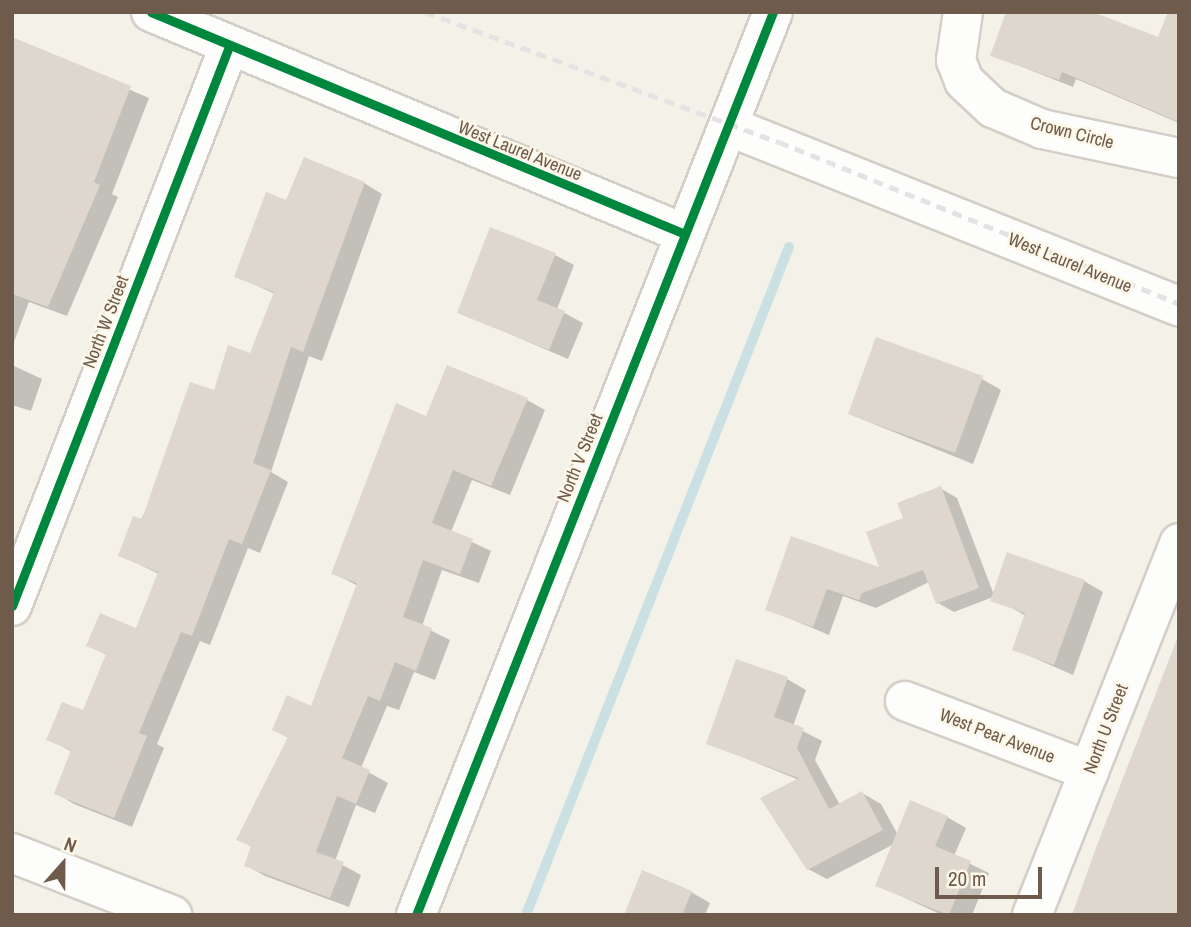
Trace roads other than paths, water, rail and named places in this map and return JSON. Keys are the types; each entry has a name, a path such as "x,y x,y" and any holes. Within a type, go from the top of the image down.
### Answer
{"street":[{"name":"West Laurel Avenue","path":"151,12 228,49 685,234"},
{"name":"North V Street","path":"416,915 773,12"},
{"name":"Crown Circle","path":"963,12 956,60 964,81 993,108 1042,129 1179,158"},
{"name":"North W Street","path":"12,606 228,49"},
{"name":"West Laurel Avenue","path":"728,126 1179,306"},
{"name":"North U Street","path":"1032,915 1179,543"},
{"name":"West Pear Avenue","path":"905,701 1089,771"},
{"path":"12,853 172,915"}],"waterway":[{"path":"526,915 789,247"}],"railway":[{"path":"425,12 779,142 1179,304"}]}
